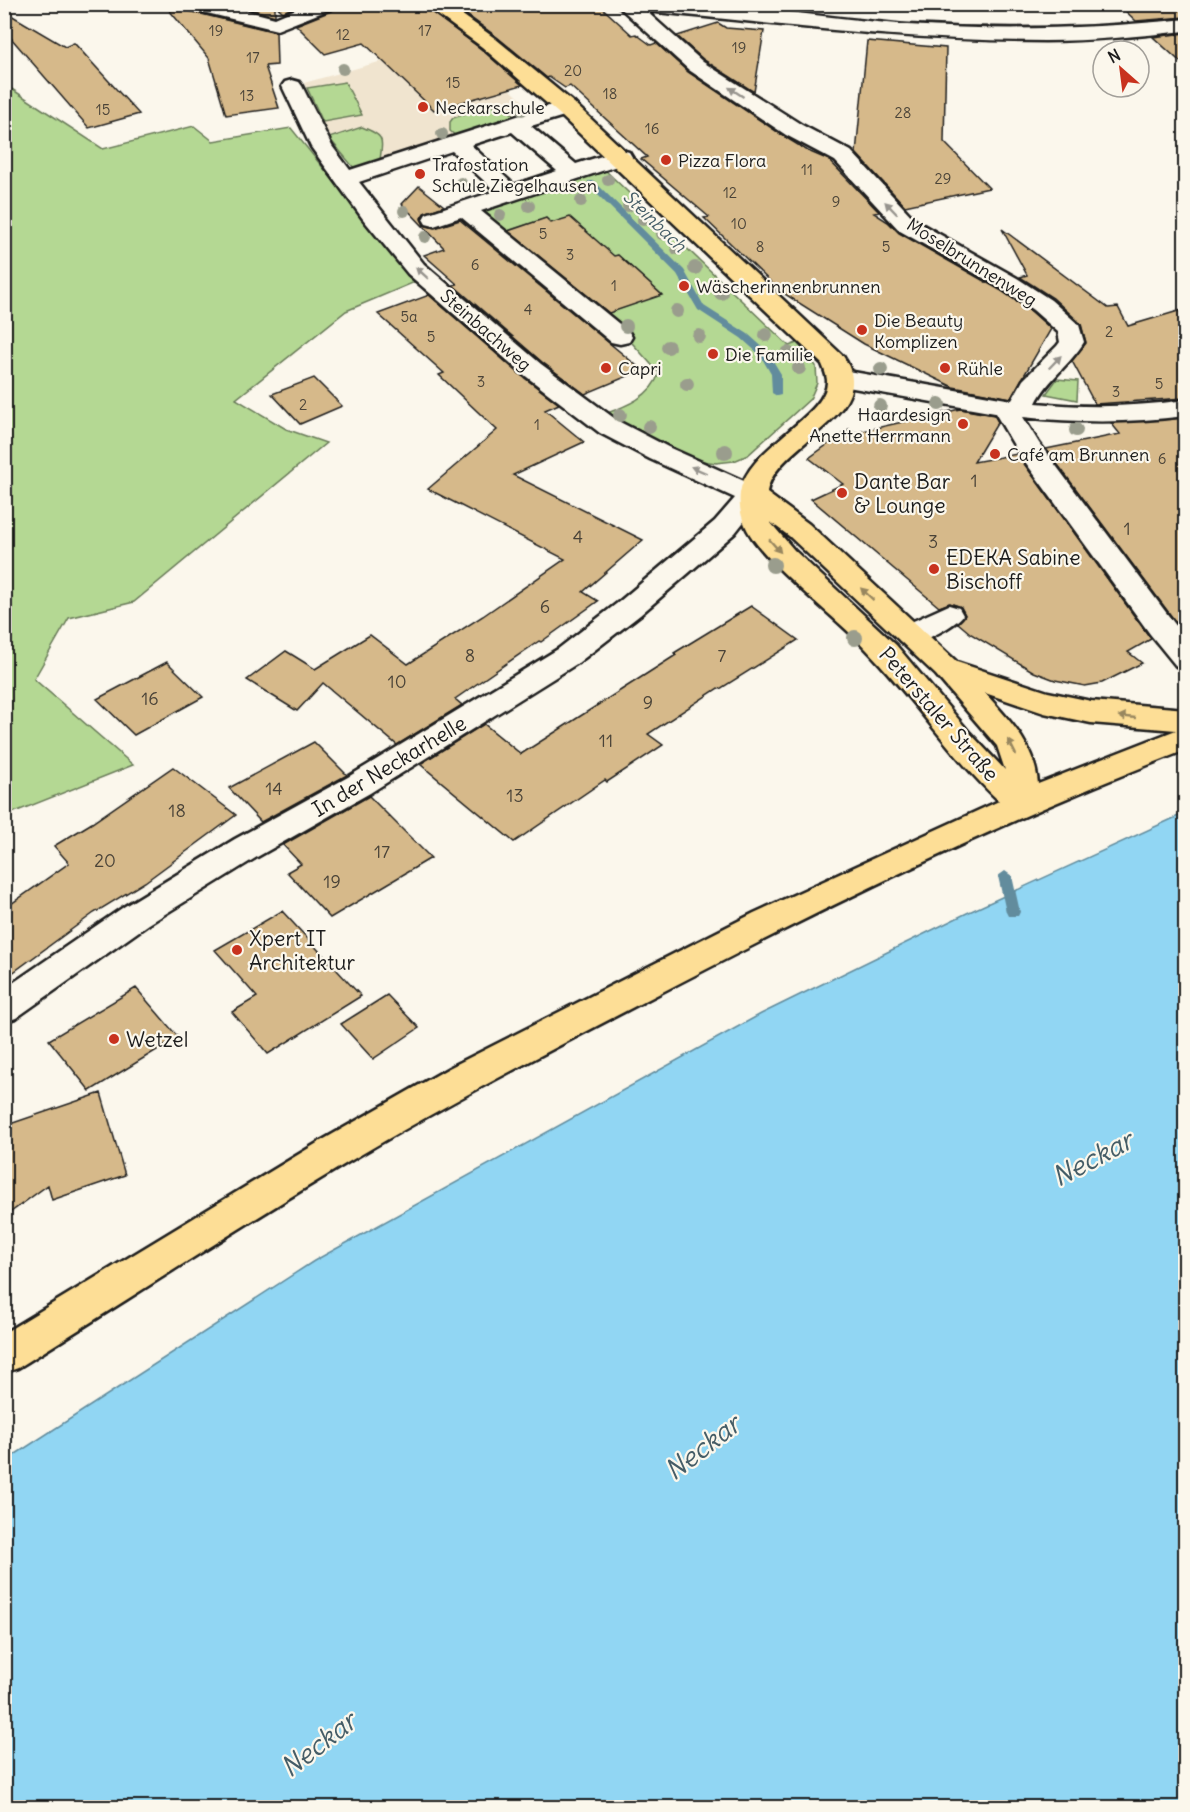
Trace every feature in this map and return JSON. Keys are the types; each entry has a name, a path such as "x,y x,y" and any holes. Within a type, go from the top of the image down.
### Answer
{"main road":[{"path":"433,4 481,38 566,108 621,157 834,361 842,378 839,392 831,406 772,458 756,480 752,495"},
{"name":"Peterstaler Straße","path":"752,495 799,530 946,668 1009,740 1019,760 1023,782 1022,803"},
{"name":"Peterstaler Straße","path":"752,495 754,517 775,546 883,649 969,753 1022,803"},
{"path":"946,668 1044,702 1091,712 1185,720"},
{"path":"4,1355 321,1159 462,1079 766,922 1022,803 1185,738"}],"street":[{"path":"193,4 277,24 326,4"},
{"name":"Moselbrunnenweg","path":"626,4 696,66 794,130 843,156 908,226 1009,283 1042,305 1070,330 1072,342 1067,350 1012,407"},
{"path":"632,4 913,20 1082,35 1185,25"},
{"name":"Steinbachweg","path":"292,86 315,136 371,214 416,269 532,369 609,427 659,453 752,495"},
{"path":"347,178 566,108"},
{"path":"514,124 573,172"},
{"path":"456,143 510,193"},
{"path":"434,219 621,157"},
{"path":"464,208 620,337"},
{"path":"842,378 1012,407 1093,416 1185,408"},
{"path":"1012,407 1027,446 1153,619 1185,659"},
{"name":"In der Neckarhelle","path":"4,1008 137,915 246,848 359,785 568,656 630,608 725,527 752,495"},
{"path":"910,634 949,615"}],"shaded area":[{"name":"Neckarschule","path":"443,44 492,73 535,112 354,168 329,138 304,83"}],"green space":[{"path":"345,82 362,115 323,122 307,88"},
{"path":"4,84 103,149 194,126 213,141 291,128 415,282 346,311 236,399 286,429 326,443 134,602 69,618 34,679 133,765 5,816"},
{"path":"492,106 503,107 517,117 456,136 450,131 450,122 453,118"},
{"path":"362,127 380,138 382,146 380,160 354,168 329,138"},
{"path":"605,170 789,346 797,343 816,366 817,383 810,399 748,455 734,461 716,463 702,461 643,437 602,415 628,405 643,395 650,389 659,373 608,313 661,294 618,255 602,260 546,218 507,231 480,209"},
{"path":"1057,379 1078,381 1077,400 1046,394"}],"water":[{"name":"Neckar","path":"1185,813 1185,1807 5,1807 5,1461 314,1261 761,1014 967,913"}],"building":[{"path":"164,4 181,4 185,10 276,32 277,65 265,66 279,108 226,115 209,58"},
{"path":"231,4 301,4 283,12 275,5 275,16"},
{"path":"338,4 421,4 481,49 522,85 434,110 364,43 325,54 296,25 334,10"},
{"path":"452,4 598,4 632,35 636,34 651,45 656,43 688,72 785,137 829,160 879,212 874,213 899,233 1000,290 1032,312 1051,329 1011,398 953,387 864,344 780,291 704,218 709,217 641,159 647,157 570,86 565,88 549,77 547,78"},
{"path":"1118,4 1185,4 1185,17 1136,21"},
{"path":"4,11 65,47 74,43 139,114 89,128 4,30"},
{"path":"718,23 726,28 764,31 754,92 704,60 677,36"},
{"path":"1185,33 1185,66 1153,37"},
{"path":"867,41 946,48 944,142 989,188 905,206 856,153"},
{"path":"419,186 444,206 424,213 421,218 424,225 435,228 460,220 642,370 585,394 542,362 453,285 457,284 424,255 444,248 402,204"},
{"path":"570,217 614,256 618,255 662,295 609,313 508,231 546,218 551,223"},
{"path":"1002,229 1108,308 1118,307 1128,326 1185,309 1185,398 1095,404 1072,361 1086,343 1081,324 1053,298 1020,277 1027,275"},
{"path":"429,295 522,376 559,404 545,410 584,442 513,475 643,540 583,592 598,601 455,699 462,705 397,745 323,683 297,711 247,680 286,651 315,669 370,635 408,664 565,559 428,489 497,430 439,375 444,373 378,314"},
{"path":"314,378 342,406 300,424 272,394"},
{"path":"960,409 994,415 998,422 974,462 1017,454 1151,639 1128,652 1142,663 1102,683 1085,686 1055,680 1034,672 971,634 958,623 965,615 961,607 950,603 939,607 811,499 843,484 809,458 849,429 854,433"},
{"path":"1185,418 1185,621 1178,625 1046,449 1120,434 1111,423"},
{"path":"751,606 798,640 720,689 718,688 648,734 663,745 607,782 605,780 514,842 420,764 484,724 521,754 676,655 674,653"},
{"path":"167,662 203,697 134,735 97,699"},
{"path":"314,742 347,775 261,822 229,788"},
{"path":"173,767 236,815 145,882 94,913 4,979 4,909 69,863 54,846 92,823"},
{"path":"369,796 431,858 330,918 287,872 301,864 283,845"},
{"path":"282,911 361,996 268,1054 232,1012 257,997 215,950"},
{"name":"Wetzel","path":"136,988 178,1037 90,1091 49,1040"},
{"path":"387,995 419,1028 373,1059 341,1024"},
{"path":"101,1093 125,1175 52,1200 48,1185 4,1217 4,1126"}],"waterway":[{"name":"Steinbach","path":"591,183 681,272 701,308 733,328 764,353 776,374 777,393"},
{"path":"1005,876 1013,912"}],"place":[{"name":"Neckarschule","path":"423,107"},
{"name":"Pizza Flora","path":"666,160"},
{"name":"Trafostation Schule Ziegelhausen","path":"420,174"},
{"name":"Wäscherinnenbrunnen","path":"684,286"},
{"name":"Die Beauty Komplizen","path":"862,330"},
{"name":"Die Familie","path":"713,354"},
{"name":"Capri","path":"606,368"},
{"name":"Rühle","path":"945,368"},
{"name":"Haardesign Anette Herrmann","path":"963,424"},
{"name":"Café am Brunnen","path":"995,454"},
{"name":"Dante Bar & Lounge","path":"842,493"},
{"name":"EDEKA Sabine Bischoff","path":"934,569"},
{"name":"Xpert IT Architektur","path":"237,950"},
{"name":"Wetzel","path":"114,1039"}]}
